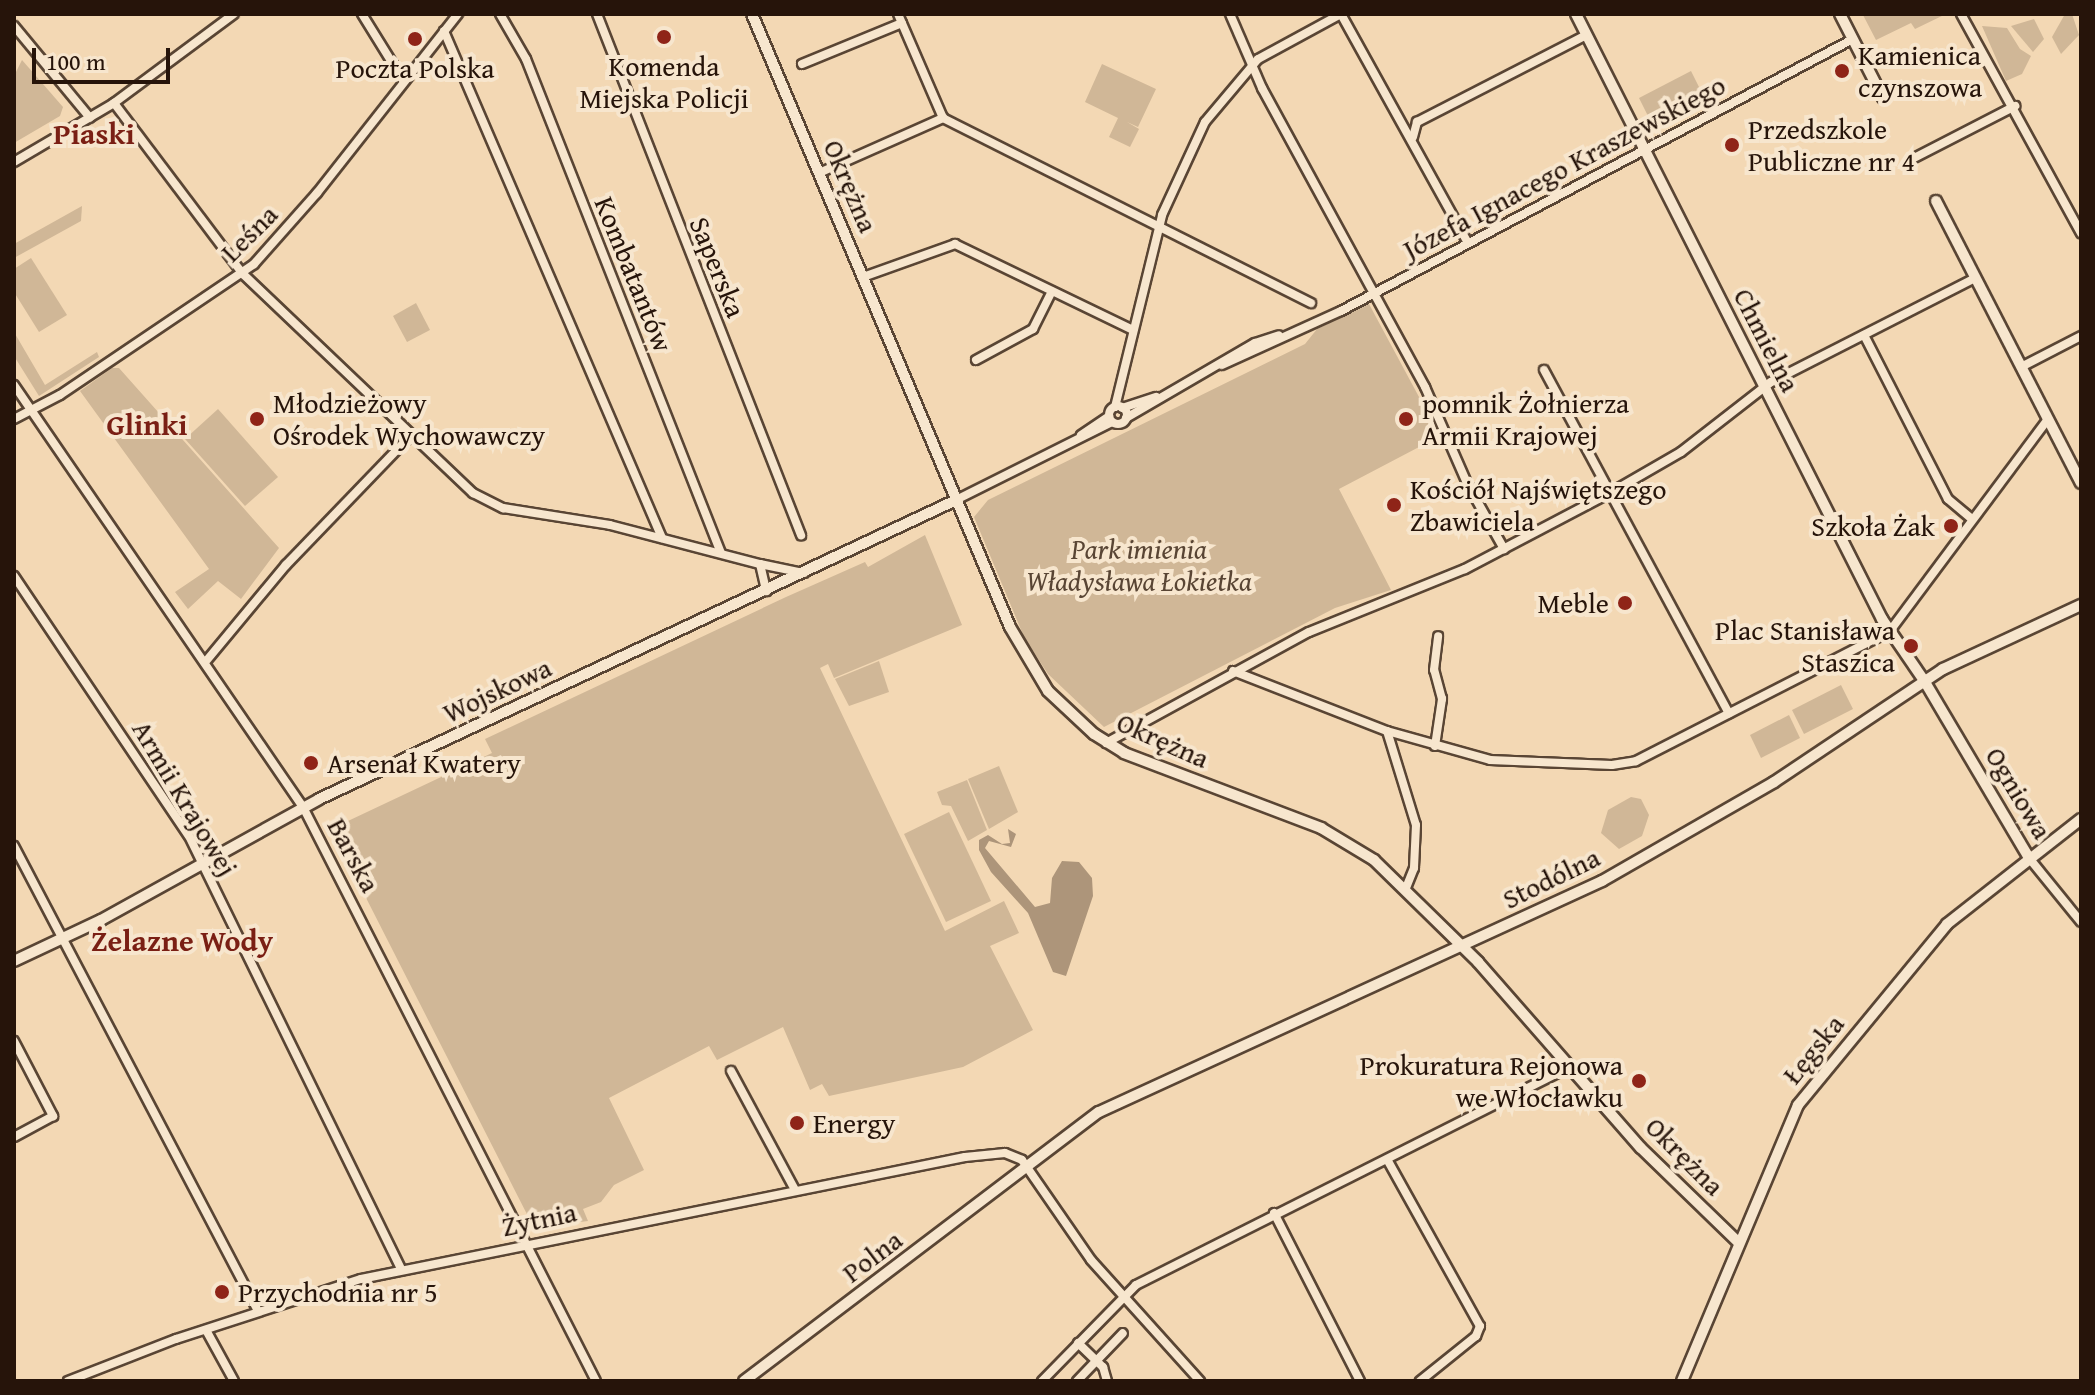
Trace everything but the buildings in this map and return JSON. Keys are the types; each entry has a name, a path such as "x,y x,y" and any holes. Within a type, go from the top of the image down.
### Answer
{"street":[{"path":"14,162 114,103 234,14"},
{"path":"362,14 403,80"},
{"name":"Leśna","path":"14,419 31,412 243,274 317,193 458,14"},
{"name":"Kombatantów","path":"500,14 526,59 721,553"},
{"name":"Saperska","path":"597,14 801,535"},
{"name":"Okrężna","path":"752,14 1026,659 1065,709 1106,743 1158,768 1321,828 1363,851 1406,888 1462,946 1641,1148 1739,1243"},
{"path":"1230,14 1251,65 1444,423 1467,483 1504,549"},
{"path":"956,500 1111,419 1119,407 1133,330 1159,226 1205,122 1251,65 1341,14 1401,125 1413,138 1468,243"},
{"name":"Chmielna","path":"1576,14 1890,631 1925,682"},
{"path":"1840,14 1883,98"},
{"path":"1961,14 2015,106 2081,233"},
{"path":"802,64 901,17 943,118 1311,303"},
{"path":"14,26 90,118"},
{"path":"444,31 662,538"},
{"path":"1413,138 1417,122 1586,35"},
{"name":"Józefa Ignacego Kraszewskiego","path":"1111,419 1126,418 1222,365 1373,293 1853,39"},
{"path":"114,103 243,274 411,435 486,502 662,538 805,573"},
{"path":"1914,158 2015,106"},
{"path":"819,173 943,118"},
{"path":"1936,201 2081,483"},
{"path":"863,277 955,244 1133,330"},
{"path":"1106,743 1233,671 1326,624 1504,549 1610,493 1681,452 1765,389 1975,278"},
{"path":"976,360 1033,329 1052,291"},
{"path":"1864,335 1948,499 1972,519"},
{"path":"2021,367 2081,336"},
{"path":"1544,370 1729,713"},
{"name":"Barska","path":"14,385 207,660 303,807 596,1381"},
{"name":"Józefa Ignacego Kraszewskiego","path":"1119,407 1165,395"},
{"path":"1119,407 1126,418"},
{"path":"1233,671 1387,731 1435,746 1503,762 1624,765 1890,631 2048,419"},
{"path":"207,660 291,560 411,435"},
{"name":"Wojskowa","path":"14,961 66,939 303,807 956,500"},
{"path":"760,564 766,591"},
{"name":"Armii Krajowej","path":"14,576 173,809 402,1270"},
{"name":"Stodólna","path":"1027,1167 1113,1105 1602,881 1690,833 1925,682 2081,605"},
{"path":"1435,746 1442,699 1434,670 1438,636"},
{"name":"Ogniowa","path":"1925,682 2029,858 2081,922"},
{"path":"1387,731 1416,825 1414,868 1406,888"},
{"name":"Łęgska","path":"1682,1381 1804,1097 1947,924 2081,819"},
{"path":"14,846 66,939 258,1311"},
{"path":"14,1041 53,1116 14,1137"},
{"path":"1042,1381 1124,1295 1274,1213 1388,1161 1571,1066"},
{"path":"731,1071 795,1190"},
{"name":"Żytnia","path":"68,1381 258,1311 402,1270 978,1155 1010,1154 1027,1167"},
{"path":"1388,1161 1480,1326 1476,1336 1420,1381"},
{"path":"1027,1167 1079,1245 1200,1381"},
{"name":"Polna","path":"744,1381 1027,1167"},
{"path":"1274,1213 1360,1381"},
{"path":"206,1330 234,1381"},
{"path":"1077,1381 1123,1333"},
{"path":"1078,1343 1096,1360 1107,1381"}],"green space":[{"path":"1946,14 1915,29 1911,23 1876,40 1863,15"},
{"path":"2065,14 2072,14 2079,35 2061,54 2052,37"},
{"path":"2034,19 2044,39 2033,52 2011,26"},
{"path":"1982,26 2007,28 2020,49 2031,56 2022,74 2006,81"},
{"path":"22,60 63,107 60,116 14,143 14,76"},
{"path":"1102,64 1156,89 1138,127 1127,122 1139,129 1130,147 1109,137 1118,118 1085,102"},
{"path":"1691,71 1704,97 1652,124 1639,98"},
{"path":"82,206 81,221 14,258 14,244"},
{"path":"31,258 67,315 39,332 14,292 14,269"},
{"path":"416,303 430,330 407,342 393,316"},
{"name":"Park imienia Władysława Łokietka","path":"1369,304 1440,436 1339,489 1391,590 1335,608 1104,727 1048,674 1024,637 974,517 988,500 1305,344 1317,329"},
{"path":"14,332 45,385 97,352 99,357 39,396 14,356"},
{"path":"112,368 119,368 279,548 241,599 218,581 188,609 175,592 209,569 80,391"},
{"path":"218,409 278,477 245,506 185,439"},
{"path":"925,535 962,625 834,678 828,664 820,668 945,931 1004,901 1019,933 990,946 1033,1030 963,1067 829,1096 822,1084 810,1090 783,1027 717,1060 709,1046 609,1098 644,1170 614,1185 601,1202 583,1209 588,1221 534,1228 331,829 492,753 485,739 786,597 865,562 868,567"},
{"path":"879,661 889,692 849,706 835,679"},
{"path":"1841,685 1853,709 1804,734 1792,710"},
{"path":"1789,715 1800,738 1761,758 1750,735"},
{"path":"999,766 1018,812 989,829 968,779"},
{"path":"967,780 987,830 968,841 951,806 942,805 937,792"},
{"path":"1631,797 1641,799 1649,815 1642,836 1619,849 1601,833 1608,810"},
{"path":"949,812 991,901 946,922 904,834"}],"shaded area":[{"path":"1008,829 1016,834 1011,847 989,841 985,848 1035,907 1050,903 1052,878 1062,861 1079,862 1092,878 1093,896 1066,976 1053,972 1028,913 991,872 979,850 979,840 988,835 1002,844 1010,843"}],"place":[{"name":"Komenda Miejska Policji","path":"664,37"},
{"name":"Poczta Polska","path":"415,39"},
{"name":"Kamienica czynszowa","path":"1842,71"},
{"name":"Przedszkole Publiczne nr 4","path":"1732,145"},
{"name":"Młodzieżowy Ośrodek Wychowawczy","path":"257,419"},
{"name":"pomnik Żołnierza Armii Krajowej","path":"1406,419"},
{"name":"Kościół Najświętszego Zbawiciela","path":"1394,505"},
{"name":"Szkoła Żak","path":"1951,526"},
{"name":"Meble","path":"1625,603"},
{"name":"Plac Stanisława Staszica","path":"1911,646"},
{"name":"Arsenał Kwatery","path":"311,763"},
{"name":"Prokuratura Rejonowa we Włocławku","path":"1639,1081"},
{"name":"Energy","path":"797,1123"},
{"name":"Przychodnia nr 5","path":"222,1292"}],"district":[{"name":"Piaski","path":"94,133"},
{"name":"Glinki","path":"147,424"},
{"name":"Żelazne Wody","path":"182,940"}]}
